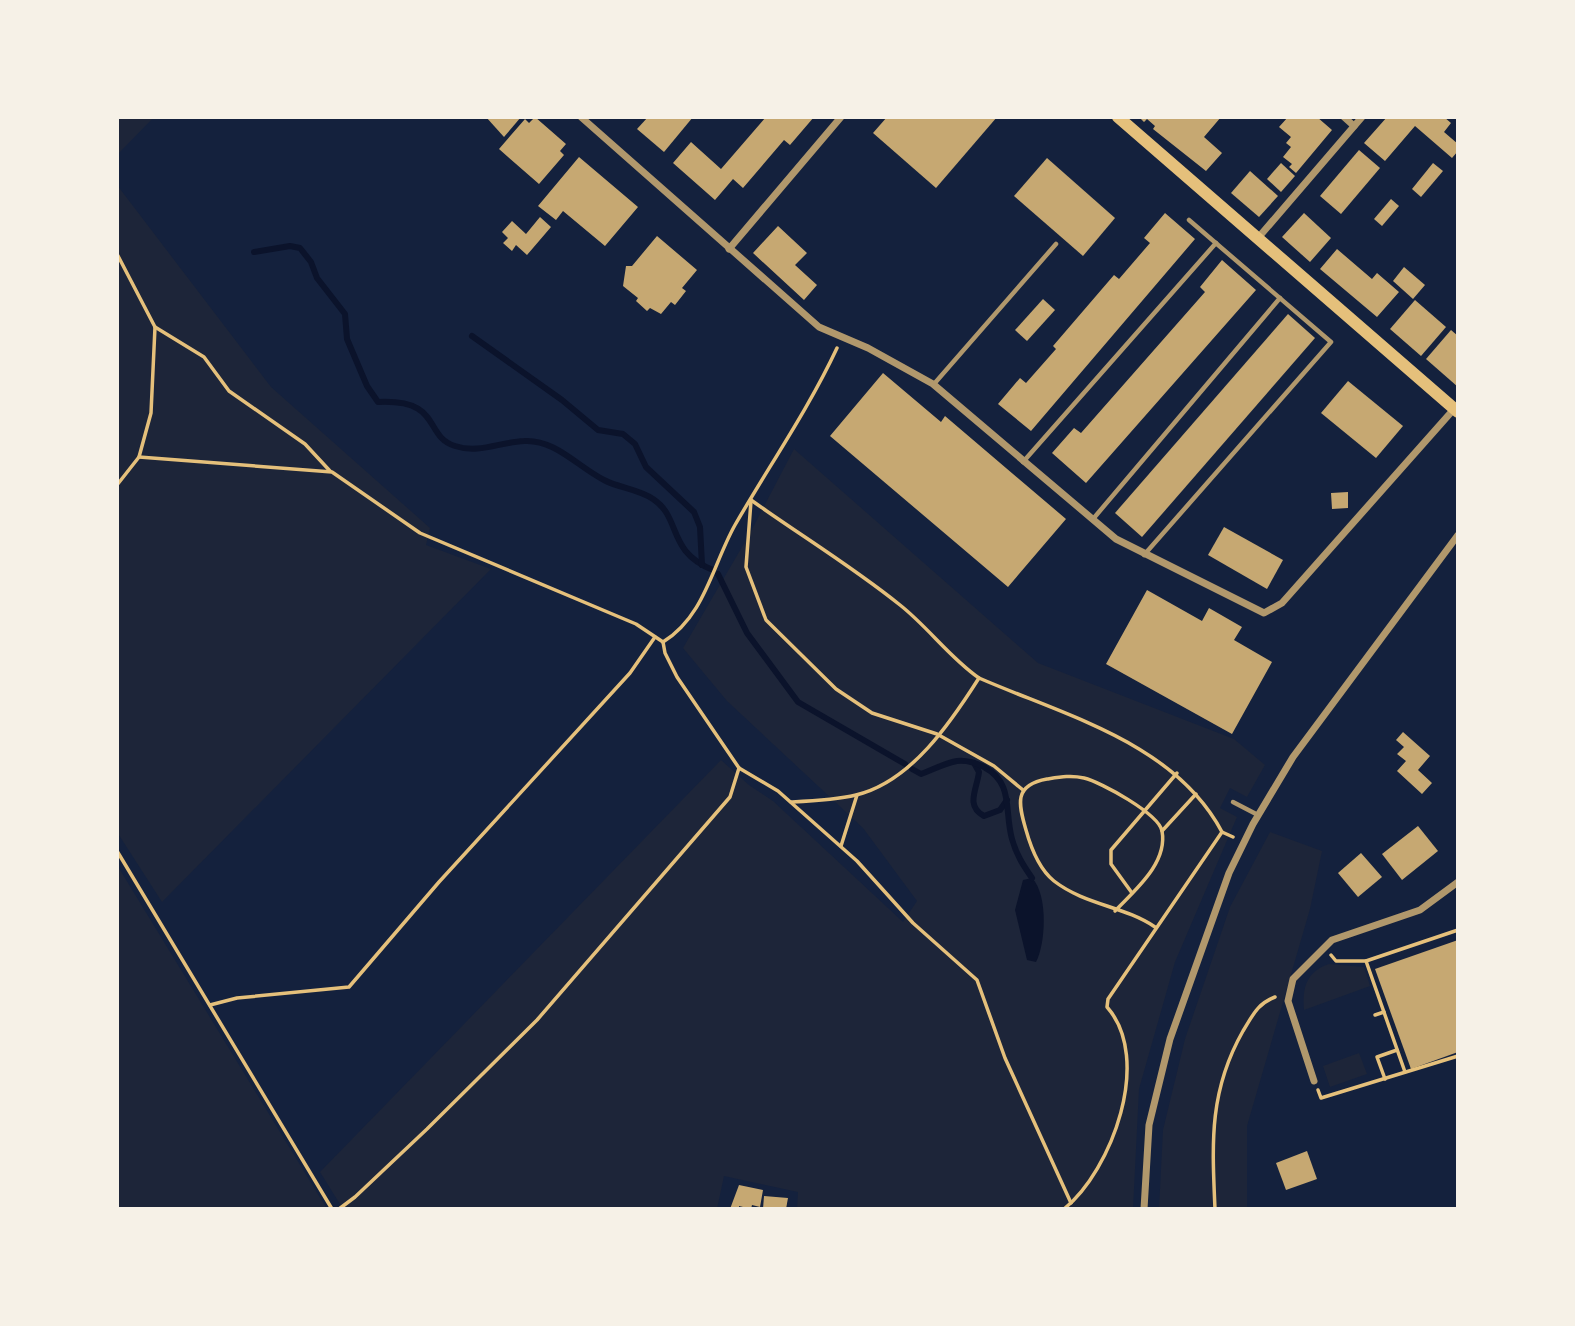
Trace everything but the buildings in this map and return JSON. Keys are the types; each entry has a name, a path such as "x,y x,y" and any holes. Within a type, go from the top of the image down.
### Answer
{"main road":[{"path":"1118,117 1456,411"}],"street":[{"path":"581,117 819,327 868,348 933,384 1092,521 1144,555 1264,614 1272,612 1456,411"},
{"path":"729,248 841,117"},
{"path":"1343,117 1354,126"},
{"path":"1257,239 1362,117"},
{"path":"1144,1209 1149,1125 1170,1039 1229,873 1258,815 1293,757 1458,535"},
{"path":"1314,1081 1292,1017 1289,992 1293,979 1324,947 1342,935 1420,910 1458,882"}],"lane":[{"path":"1144,555 1331,342 1189,220"},
{"path":"1023,461 1216,243"},
{"path":"933,384 1056,244"},
{"path":"1092,521 1280,298"},
{"path":"1233,802 1258,815"}],"path":[{"path":"117,254 155,327 151,413 139,457 117,485"},
{"path":"155,327 204,357 229,391 305,444 332,472 420,533 636,624 663,642 665,653 677,677 739,768 763,780 871,874 913,923 977,980 1005,1058 1071,1203"},
{"path":"663,642 687,624 751,500 841,338"},
{"path":"139,457 332,472"},
{"path":"751,500 900,604 940,640 966,669 1126,741 1177,773 1197,793 1222,832 1244,842"},
{"path":"751,500 746,567 766,620 836,689 872,713 937,734 994,766 1023,790"},
{"path":"210,1005 237,998 349,987 439,882 630,673 655,637"},
{"path":"790,802 858,795 899,774 937,734 979,677"},
{"path":"338,1209 355,1197 427,1129 537,1020 730,797 739,768"},
{"path":"1132,893 1120,880 1109,858 1117,843 1177,773"},
{"path":"1115,911 1152,871 1161,847 1162,831 1159,822 1145,811 1086,778 1064,776 1031,782 1023,790 1019,808 1029,839 1044,870 1053,880 1081,898 1156,927"},
{"path":"1162,831 1197,793"},
{"path":"840,847 858,795"},
{"path":"1064,1209 1094,1177 1109,1150 1128,1076 1127,1051 1121,1028 1107,1007 1108,999 1222,832"},
{"path":"117,852 332,1209"},
{"path":"1324,947 1336,961 1366,961 1458,930"},
{"path":"1366,961 1405,1072"},
{"path":"1215,1209 1211,1133 1218,1093 1229,1055 1259,1004 1289,992"},
{"path":"1375,1016 1384,1012"},
{"path":"1385,1079 1377,1056 1397,1050"},
{"path":"1314,1081 1321,1098 1458,1056"}],"shaded area":[{"path":"117,117 154,117 117,155"},
{"path":"117,185 271,387 430,528 426,545 491,569 162,902 117,832"},
{"path":"794,449 1038,663 1234,739 1265,765 1247,797 1230,788 1220,808 1237,817 1175,962 1139,1089 1133,1209 797,1209 798,1192 724,1176 717,1209 343,1209 320,1172 721,760 749,785 773,801 903,922 917,901 863,828 727,701 683,648 749,535"},
{"path":"1270,832 1322,851 1310,909 1247,1126 1247,1209 1159,1209 1163,1130 1185,1039 1230,907"},
{"path":"117,865 327,1209 117,1209"},
{"path":"1032,878 1041,895 1044,919 1042,943 1036,962 1027,960 1015,910 1023,880"},
{"path":"1329,964 1364,967 1370,986 1304,1010 1305,988 1310,976"},
{"path":"1359,1053 1367,1074 1330,1087 1323,1066"}],"waterway":[{"path":"254,252 290,246 300,248 311,262 317,278 345,314 347,339 367,386 378,402 413,406 429,419 445,441 455,446 473,449 524,441 546,444 556,449 594,475 653,499 668,515 688,554 713,570"},
{"path":"472,336 562,400 598,430 623,434 635,444 646,467 694,512 700,527 702,565"},
{"path":"718,574 747,633 798,702 905,764"},
{"path":"912,769 921,774 948,763 964,761 993,773 1004,789 1014,844 1032,878"},
{"path":"974,763 979,772 974,797 978,812 984,816 1000,810 1007,800"}]}
